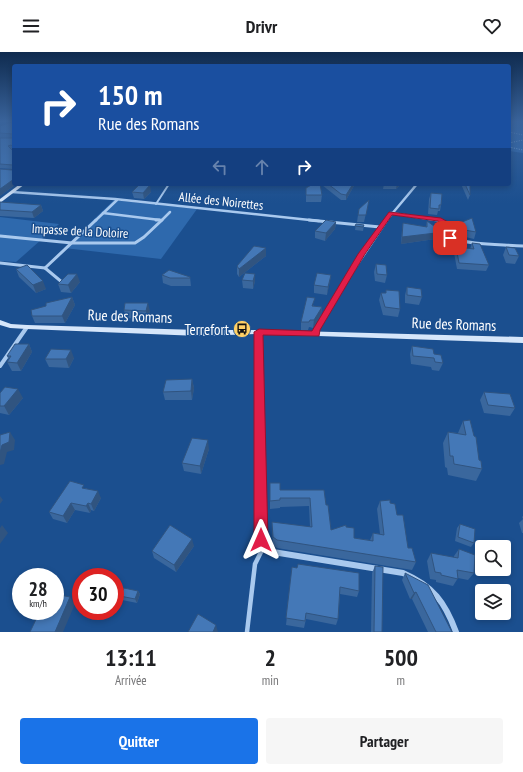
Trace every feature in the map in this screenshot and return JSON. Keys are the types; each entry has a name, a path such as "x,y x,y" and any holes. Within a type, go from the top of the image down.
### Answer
{"street":[{"path":"0,201 20,186"},
{"path":"316,334 316,330 380,227 415,186"},
{"name":"Allée des Noirettes","path":"12,192 117,200 380,227"},
{"path":"45,268 117,200"},
{"name":"Impasse de la Doloire","path":"0,236 72,243 135,243 142,240 160,220 170,212"},
{"path":"104,213 160,220"},
{"path":"391,213 439,219 444,222 447,236 454,239 523,246"},
{"path":"0,264 45,268 63,283"},
{"name":"Rue des Romans","path":"0,322 10,326 27,327 199,333 259,332 523,340"},
{"path":"0,366 27,327"},
{"path":"259,332 261,540 264,546 273,552 403,573 418,578 442,601 451,616 456,632"}],"lane":[{"path":"156,204 168,186"},
{"path":"247,632 255,564 264,546"}],"shaded area":[{"path":"511,149 523,149 523,153 511,151"},
{"path":"114,200 197,209 161,259 64,248"},
{"path":"0,217 59,224 16,262 0,261"}],"building":[{"path":"0,149 11,149 12,165 0,164"},
{"path":"0,169 12,170 12,180 0,189"},
{"path":"138,186 149,186 143,193 132,192"},
{"path":"310,186 320,186 322,195 306,195 306,188"},
{"path":"331,186 352,186 346,195 341,194"},
{"path":"466,186 470,186 470,195"},
{"path":"431,193 442,194 439,209 430,208"},
{"path":"369,200 366,215 358,215 359,209"},
{"path":"0,202 41,205 32,212 0,210"},
{"path":"472,218 476,232 459,229 462,222"},
{"path":"326,220 336,222 326,233 315,231"},
{"path":"427,221 438,229 444,230 444,232 402,237 403,223 427,227"},
{"path":"356,224 364,225 363,227 355,226"},
{"path":"472,243 480,244 489,265 459,263 456,247 474,249"},
{"path":"254,246 266,248 239,269 237,266"},
{"path":"506,247 515,248 519,256 509,255"},
{"path":"376,264 386,265 387,275 377,274"},
{"path":"27,265 43,281 33,285 16,269"},
{"path":"169,270 190,278 170,278 162,275"},
{"path":"245,273 255,274 253,281 242,280"},
{"path":"317,273 331,275 328,287 314,285"},
{"path":"68,274 77,274 68,285 58,284"},
{"path":"407,287 421,289 422,297 407,295"},
{"path":"386,290 399,291 400,309 385,307 381,293 386,293"},
{"path":"72,297 62,316 32,316 31,310 46,306 46,303"},
{"path":"307,297 315,298 312,306 322,307 314,320 310,320 309,322 301,322"},
{"path":"125,303 148,303 146,311 124,310"},
{"path":"15,344 29,344 17,363 7,362 11,356 7,356"},
{"path":"412,346 433,349 434,354 441,355 443,363 435,362 434,358 413,356"},
{"path":"51,349 71,350 66,359 45,359"},
{"path":"192,379 191,391 163,392 166,380"},
{"path":"5,387 18,389 4,406 0,406 0,393"},
{"path":"484,392 510,394 515,408 488,405"},
{"path":"470,420 474,436 476,437 479,460 481,461 482,469 454,464 453,456 450,456 448,432 466,435 463,421"},
{"path":"10,432 9,442 2,445 0,453 0,435"},
{"path":"192,438 208,440 200,466 182,463"},
{"path":"70,481 84,485 82,488 98,491 91,504 88,503 86,506 71,503 63,516 49,512"},
{"path":"270,483 280,483 280,490 324,490 326,505 328,505 331,530 346,525 346,527 354,528 354,538 373,541 373,533 384,535 380,501 390,500 390,503 395,504 397,515 403,515 408,548 412,548 416,562 277,540 273,537 272,522 312,527 310,498 280,498 280,500 270,501"},
{"path":"460,524 475,529 474,543 458,537"},
{"path":"170,525 192,539 174,565 152,551"},
{"path":"459,549 475,555 474,573 457,570 458,579 441,575 441,573 435,572 431,553 458,558"},
{"path":"298,564 359,573 359,591 340,587 338,619 306,613 305,621 286,618 292,567 297,568"},
{"path":"375,566 383,567 382,632 374,632"},
{"path":"405,573 428,585 452,632 436,632 416,592 414,593"},
{"path":"124,588 138,591 135,599 124,597"},
{"path":"64,596 70,597 64,611"},
{"path":"198,614 216,625 213,632 188,632"},
{"path":"36,620 60,620 55,632 30,632"}],"place":[{"name":"Terrefort","path":"242,329"}],"route":[{"path":"261,540 259,332 316,334 316,330 362,254 391,213 439,219 444,222 447,236 450,238"}]}
